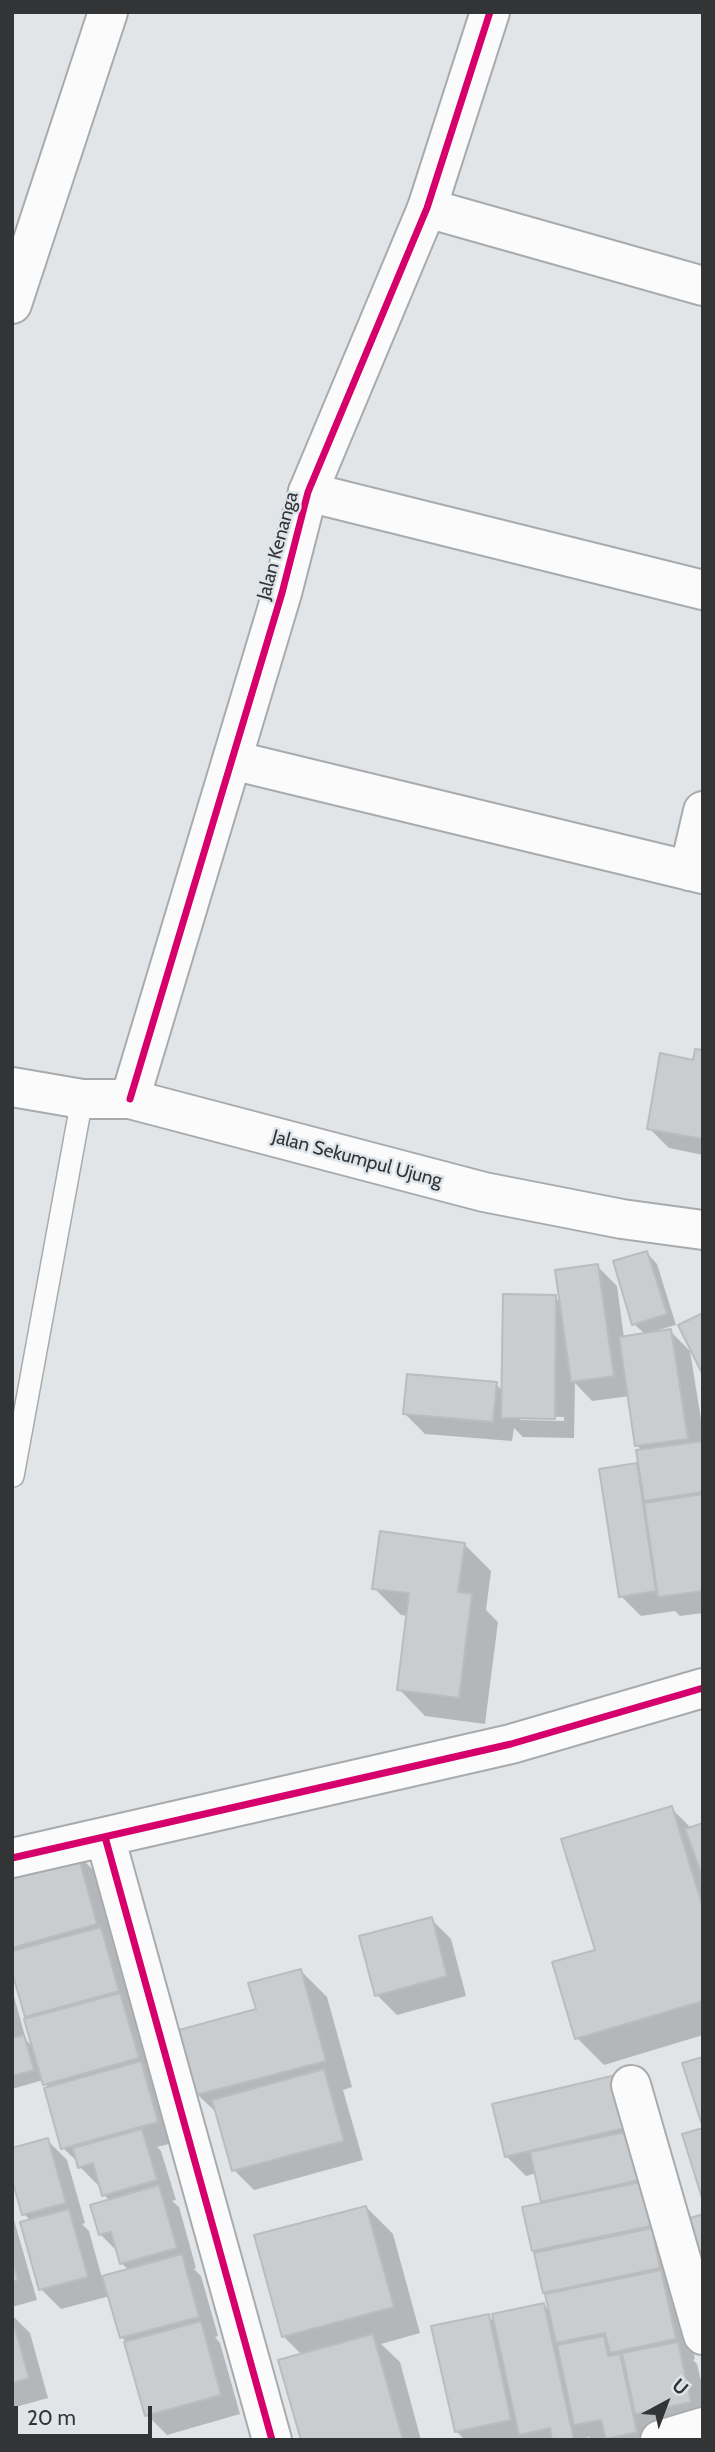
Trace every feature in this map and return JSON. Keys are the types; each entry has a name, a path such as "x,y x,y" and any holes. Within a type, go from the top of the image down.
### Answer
{"street":[{"path":"12,304 108,12"},
{"name":"Jalan Kenanga","path":"130,1099 282,593 308,492 427,208 489,12"},
{"path":"427,208 703,286"},
{"path":"308,492 703,590"},
{"path":"232,760 696,872 703,811"},
{"name":"Jalan Sekumpul Ujung","path":"12,1087 82,1099 130,1099 484,1192 622,1219 703,1230"},
{"path":"12,1858 511,1744 703,1688"},
{"path":"105,1837 272,2440"},
{"path":"631,2085 703,2335"},
{"path":"663,2439 703,2427"}],"lane":[{"path":"13,1476 82,1099"}],"building":[{"path":"695,1049 703,1050 703,1139 647,1129 660,1053 693,1060"},
{"path":"647,1251 667,1314 632,1325 613,1261"},
{"path":"598,1264 614,1376 571,1382 555,1270"},
{"path":"503,1294 556,1295 555,1419 501,1418"},
{"path":"703,1313 703,1375 678,1325"},
{"path":"671,1329 688,1439 635,1446 619,1337"},
{"path":"407,1374 497,1382 493,1422 403,1414"},
{"path":"703,1441 703,1492 644,1501 636,1450"},
{"path":"637,1463 656,1591 619,1597 599,1469"},
{"path":"703,1494 703,1591 658,1597 644,1503"},
{"path":"380,1531 465,1543 458,1592 472,1594 459,1698 397,1690 409,1593 372,1589"},
{"path":"672,1806 703,1908 703,2001 575,2039 552,1962 595,1950 561,1839"},
{"path":"703,1823 703,1878 685,1829"},
{"path":"77,1851 97,1924 12,1948 12,1869"},
{"path":"432,1917 447,1976 375,1996 359,1936"},
{"path":"101,1927 119,1991 25,2017 12,1972 12,1951"},
{"path":"301,1969 326,2061 196,2095 179,2030 256,2009 248,1983"},
{"path":"120,1993 139,2058 43,2085 24,2019"},
{"path":"24,2035 34,2070 12,2076 12,2038"},
{"path":"703,2057 703,2128 682,2063"},
{"path":"141,2061 158,2122 61,2149 44,2088"},
{"path":"324,2069 344,2141 232,2171 212,2100"},
{"path":"616,2075 629,2127 505,2157 492,2104"},
{"path":"703,2128 703,2201 682,2134"},
{"path":"142,2129 157,2180 102,2196 93,2163 78,2168 73,2148"},
{"path":"630,2131 640,2180 541,2202 530,2152"},
{"path":"48,2138 66,2203 22,2215 12,2179 12,2148"},
{"path":"641,2182 651,2226 532,2251 522,2207"},
{"path":"159,2185 177,2248 120,2264 111,2232 99,2235 90,2205"},
{"path":"366,2206 394,2307 282,2337 254,2235"},
{"path":"69,2209 88,2277 39,2290 20,2222"},
{"path":"703,2214 703,2271 687,2219"},
{"path":"652,2228 660,2268 543,2293 534,2253"},
{"path":"182,2254 199,2317 120,2338 102,2276"},
{"path":"12,2259 18,2280 12,2282"},
{"path":"661,2270 676,2339 610,2353 605,2333 556,2343 545,2294"},
{"path":"544,2303 574,2440 552,2440 550,2428 519,2435 492,2314"},
{"path":"489,2314 511,2420 455,2432 431,2326"},
{"path":"12,2318 29,2378 12,2383"},
{"path":"201,2321 221,2395 145,2416 124,2342"},
{"path":"373,2334 403,2440 301,2440 278,2360"},
{"path":"604,2336 608,2356 620,2354 637,2432 606,2439 601,2420 574,2425 557,2345"},
{"path":"678,2342 691,2402 635,2414 622,2353"}],"cycle path":[{"path":"130,1099 282,593 308,492 427,208 490,12"},
{"path":"12,1858 511,1744 703,1688"},
{"path":"105,1837 272,2440"}]}
